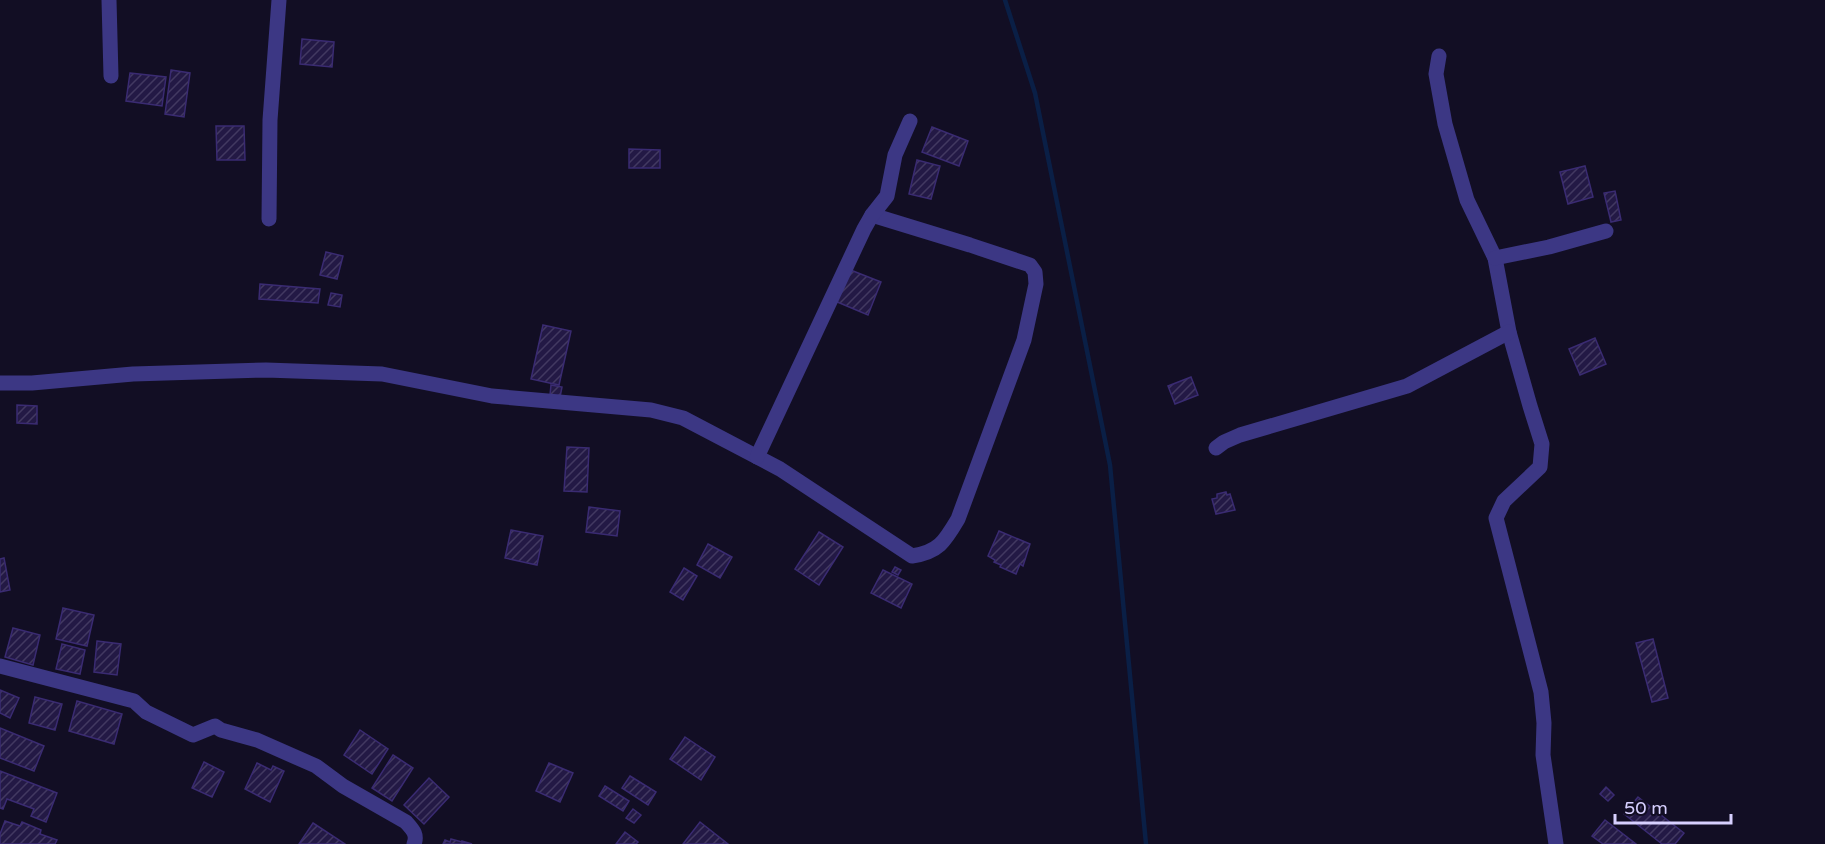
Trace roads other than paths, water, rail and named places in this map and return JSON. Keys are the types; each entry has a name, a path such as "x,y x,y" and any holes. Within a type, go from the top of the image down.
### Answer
{"street":[{"path":"109,0 111,76"},
{"path":"269,219 270,120 279,0"},
{"path":"1439,56 1436,74 1444,124 1467,200 1496,258 1509,332 1542,444 1540,467 1504,501 1496,519 1541,692 1544,723 1543,755 1556,844"},
{"path":"757,457 872,215 888,196 895,155 910,121"},
{"path":"0,384 166,373 266,370 382,374 492,396 651,410 683,418 780,469 912,556 924,555 944,542 958,519 1024,340 1036,284 1035,272 1030,265 872,215"},
{"path":"1496,258 1549,247 1606,231"},
{"path":"1216,448 1240,435 1407,386 1509,332"},
{"path":"0,666 134,701 146,712 193,735 215,726 221,730 264,743 316,766 343,786 406,822 414,831 416,839 414,844"}],"waterway":[{"path":"1005,0 1035,93 1110,465 1146,844"}]}
